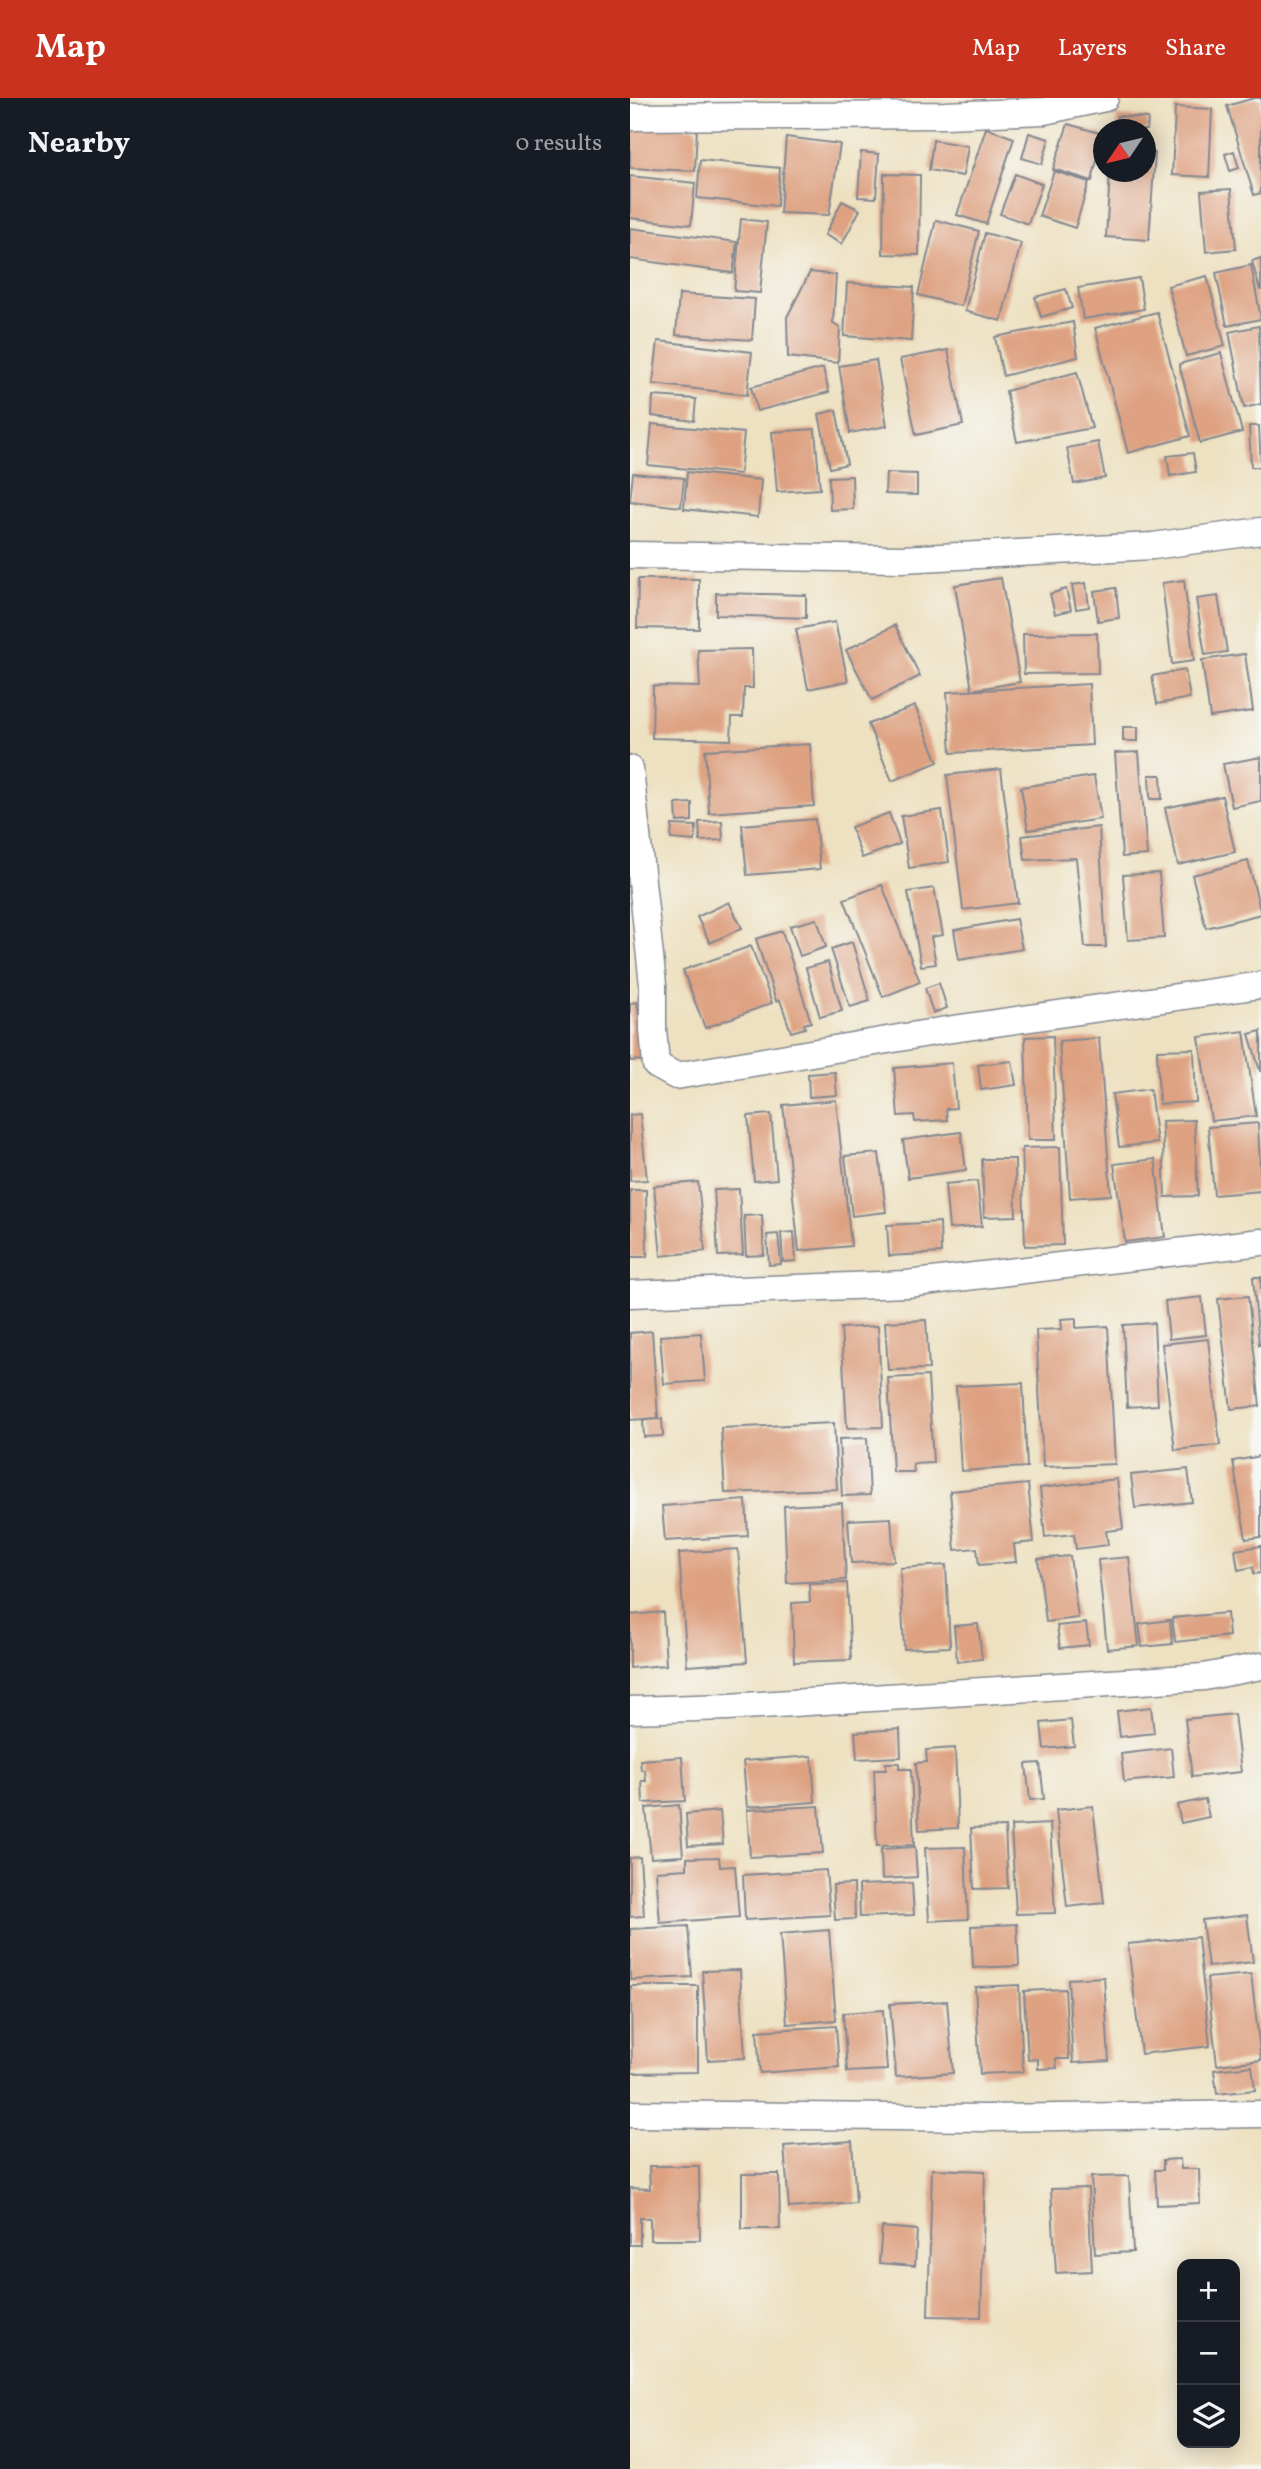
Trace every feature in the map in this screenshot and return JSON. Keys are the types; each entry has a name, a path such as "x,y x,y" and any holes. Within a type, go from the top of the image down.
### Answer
{"street":[{"path":"630,117 946,115 1044,111 1105,98"},
{"path":"630,555 902,559 1153,546 1261,531"},
{"path":"630,769 653,985 656,1065 676,1076 946,1030 1261,985"},
{"path":"630,1294 907,1284 1261,1242"},
{"path":"630,1710 728,1707 1204,1677 1261,1666"},
{"path":"630,2114 985,2118 1261,2114"}],"building":[{"path":"1261,98 1261,193 1254,195 1227,106"},
{"path":"1175,107 1212,109 1209,177 1172,175"},
{"path":"1117,116 1148,118 1148,119 1117,119"},
{"path":"1068,124 1093,131 1092,181 1053,169"},
{"path":"630,125 697,128 695,171 630,168"},
{"path":"986,128 1014,138 986,224 957,215"},
{"path":"1029,133 1049,139 1042,164 1022,158"},
{"path":"786,137 840,144 829,215 780,213"},
{"path":"933,140 968,146 963,176 929,170"},
{"path":"1234,151 1239,168 1230,171 1225,154"},
{"path":"861,152 879,154 876,198 858,197"},
{"path":"700,160 780,168 777,206 697,198"},
{"path":"1054,171 1089,182 1075,228 1039,216"},
{"path":"884,174 920,175 919,255 883,254"},
{"path":"1015,174 1042,184 1028,224 1000,214"},
{"path":"630,176 695,183 691,225 630,218"},
{"path":"1109,182 1153,182 1149,240 1106,237"},
{"path":"1231,189 1236,249 1206,252 1201,191"},
{"path":"842,201 860,210 842,244 825,235"},
{"path":"741,219 767,222 760,293 734,291"},
{"path":"936,220 979,231 961,306 918,295"},
{"path":"630,228 737,242 733,273 630,259"},
{"path":"985,233 1021,243 1001,321 965,311"},
{"path":"1261,258 1261,290 1260,290 1252,261"},
{"path":"1251,265 1261,319 1227,326 1216,273"},
{"path":"810,272 836,275 833,323 840,327 838,363 788,357 787,317"},
{"path":"1207,276 1225,346 1186,356 1168,286"},
{"path":"1139,278 1144,309 1083,319 1078,288"},
{"path":"847,283 914,287 911,341 844,336"},
{"path":"1066,289 1072,308 1041,317 1035,297"},
{"path":"679,294 755,299 752,340 676,335"},
{"path":"1157,312 1190,436 1128,453 1095,328"},
{"path":"1073,322 1078,357 1003,376 995,337"},
{"path":"1259,326 1261,404 1244,408 1229,332"},
{"path":"658,341 752,352 747,395 653,384"},
{"path":"948,350 963,425 916,435 900,359"},
{"path":"1221,353 1242,432 1200,443 1179,364"},
{"path":"876,360 887,426 850,433 839,366"},
{"path":"823,368 829,392 757,411 751,387"},
{"path":"1077,372 1092,428 1017,442 1006,391"},
{"path":"653,396 696,399 694,421 652,416"},
{"path":"836,410 847,464 830,468 819,414"},
{"path":"652,424 744,433 740,474 648,465"},
{"path":"1249,426 1259,426 1261,467 1251,467"},
{"path":"815,429 820,489 777,492 772,432"},
{"path":"1098,442 1105,478 1074,484 1067,448"},
{"path":"1193,453 1196,472 1170,476 1167,456"},
{"path":"687,472 761,480 758,517 684,509"},
{"path":"633,473 684,478 681,507 630,501"},
{"path":"886,473 917,474 917,495 885,494"},
{"path":"852,476 853,509 830,510 829,477"},
{"path":"1001,578 1020,682 972,690 955,585"},
{"path":"638,579 699,579 699,629 637,628"},
{"path":"1184,580 1194,661 1172,664 1162,583"},
{"path":"1086,583 1089,607 1076,609 1072,585"},
{"path":"1116,588 1119,618 1098,621 1094,591"},
{"path":"1066,589 1071,610 1055,614 1050,594"},
{"path":"716,593 806,595 806,618 716,615"},
{"path":"1218,596 1227,652 1205,655 1196,599"},
{"path":"835,622 848,681 808,689 796,629"},
{"path":"895,625 920,676 872,700 846,650"},
{"path":"1097,633 1098,673 1024,674 1023,634"},
{"path":"752,649 753,688 744,688 743,717 732,717 731,740 652,738 653,686 700,687 698,650"},
{"path":"1245,654 1253,711 1210,717 1202,660"},
{"path":"1185,670 1190,698 1157,704 1152,676"},
{"path":"1089,684 1092,745 951,753 947,692"},
{"path":"915,706 938,762 892,781 868,724"},
{"path":"1123,727 1138,727 1138,741 1123,741"},
{"path":"810,744 814,806 709,813 705,750"},
{"path":"1139,752 1147,855 1122,857 1115,753"},
{"path":"1261,757 1261,801 1232,807 1223,764"},
{"path":"1001,769 1018,903 963,910 947,775"},
{"path":"1149,775 1161,775 1162,799 1150,799"},
{"path":"1094,776 1101,819 1028,830 1021,787"},
{"path":"1222,796 1235,852 1178,865 1165,808"},
{"path":"692,803 692,821 677,822 676,804"},
{"path":"942,810 949,862 909,868 901,816"},
{"path":"889,813 900,844 862,858 851,827"},
{"path":"815,819 820,869 747,875 742,825"},
{"path":"722,821 723,840 700,841 699,822"},
{"path":"672,825 696,826 695,841 671,839"},
{"path":"1099,827 1106,947 1085,947 1076,858 1025,860 1022,836"},
{"path":"1248,861 1261,914 1206,928 1192,875"},
{"path":"1159,873 1164,938 1128,940 1123,875"},
{"path":"882,885 920,982 883,997 844,899"},
{"path":"934,888 943,935 931,937 936,964 921,966 908,892"},
{"path":"729,902 742,928 710,943 697,917"},
{"path":"817,919 826,947 800,956 790,926"},
{"path":"1016,919 1022,949 959,960 954,930"},
{"path":"782,931 811,1022 804,1024 805,1028 791,1032 780,1000 776,1001 756,939"},
{"path":"852,942 870,1001 850,1007 831,949"},
{"path":"751,946 772,1003 705,1028 683,970"},
{"path":"828,962 842,1011 820,1017 806,968"},
{"path":"939,983 947,1008 933,1013 925,988"},
{"path":"637,1002 645,1060 630,1061 630,1003"},
{"path":"1244,1031 1256,1116 1211,1121 1199,1037"},
{"path":"1261,1031 1261,1071 1260,1071 1249,1034"},
{"path":"1053,1036 1056,1140 1028,1140 1025,1037"},
{"path":"1099,1038 1111,1195 1070,1198 1059,1041"},
{"path":"1194,1049 1196,1102 1159,1104 1157,1050"},
{"path":"1012,1061 1016,1085 981,1090 978,1065"},
{"path":"952,1063 956,1108 946,1109 947,1120 915,1122 914,1115 898,1116 894,1068"},
{"path":"835,1072 837,1095 809,1097 808,1074"},
{"path":"1150,1089 1157,1143 1119,1147 1112,1094"},
{"path":"836,1100 851,1246 799,1251 783,1105"},
{"path":"640,1114 647,1180 630,1181 630,1115"},
{"path":"771,1114 777,1179 754,1181 748,1116"},
{"path":"1194,1120 1198,1196 1165,1197 1162,1121"},
{"path":"1258,1123 1261,1191 1214,1195 1208,1127"},
{"path":"961,1132 966,1170 908,1178 903,1140"},
{"path":"1060,1147 1063,1245 1025,1246 1022,1148"},
{"path":"879,1153 886,1212 852,1216 845,1156"},
{"path":"982,1159 1015,1159 1016,1216 984,1217"},
{"path":"1155,1159 1165,1237 1125,1242 1114,1164"},
{"path":"977,1181 982,1226 949,1229 945,1184"},
{"path":"698,1182 705,1251 661,1256 654,1186"},
{"path":"739,1189 743,1255 718,1256 714,1190"},
{"path":"630,1190 646,1190 647,1257 630,1257"},
{"path":"762,1215 764,1255 746,1256 744,1216"},
{"path":"940,1222 941,1253 889,1256 887,1225"},
{"path":"794,1232 796,1261 783,1262 781,1233"},
{"path":"778,1234 781,1264 769,1265 767,1235"},
{"path":"1253,1277 1261,1277 1261,1345 1259,1345"},
{"path":"1248,1296 1260,1406 1231,1409 1218,1299"},
{"path":"1202,1297 1206,1335 1169,1339 1165,1301"},
{"path":"1076,1318 1076,1328 1108,1326 1115,1464 1043,1467 1036,1330 1062,1329 1061,1319"},
{"path":"926,1320 929,1369 888,1370 885,1322"},
{"path":"1154,1323 1158,1405 1127,1407 1123,1325"},
{"path":"878,1326 883,1427 847,1428 841,1328"},
{"path":"652,1331 658,1418 630,1420 630,1333"},
{"path":"701,1333 705,1381 664,1384 660,1336"},
{"path":"1208,1339 1220,1445 1175,1450 1162,1344"},
{"path":"928,1376 933,1463 913,1464 914,1472 893,1472 888,1378"},
{"path":"1023,1383 1027,1467 961,1471 956,1386"},
{"path":"662,1419 663,1436 644,1437 643,1420"},
{"path":"834,1423 837,1489 725,1493 721,1428"},
{"path":"867,1438 870,1495 842,1496 839,1439"},
{"path":"1261,1456 1261,1537 1246,1539 1233,1461"},
{"path":"1188,1469 1192,1502 1135,1508 1131,1475"},
{"path":"1117,1479 1123,1529 1106,1531 1108,1545 1076,1549 1074,1534 1045,1537 1040,1488"},
{"path":"1028,1484 1034,1542 1014,1544 1016,1562 979,1565 977,1548 955,1550 950,1491"},
{"path":"746,1500 748,1536 665,1541 662,1506"},
{"path":"842,1503 846,1580 787,1583 784,1506"},
{"path":"891,1518 894,1561 851,1563 848,1520"},
{"path":"1261,1546 1261,1573 1254,1574 1253,1567 1238,1570 1235,1550"},
{"path":"738,1549 747,1662 687,1666 679,1553"},
{"path":"1070,1556 1078,1618 1046,1622 1038,1559"},
{"path":"1129,1557 1139,1646 1107,1649 1098,1560"},
{"path":"946,1565 950,1647 904,1649 900,1568"},
{"path":"847,1583 851,1660 794,1662 792,1603 810,1602 809,1584"},
{"path":"663,1612 666,1665 630,1668 630,1615"},
{"path":"1227,1613 1229,1636 1175,1642 1172,1618"},
{"path":"1170,1620 1172,1644 1142,1647 1139,1624"},
{"path":"1086,1623 1089,1645 1060,1648 1057,1626"},
{"path":"978,1624 982,1659 957,1662 954,1626"},
{"path":"1151,1707 1154,1733 1120,1737 1117,1711"},
{"path":"1234,1714 1241,1772 1192,1777 1185,1719"},
{"path":"1071,1720 1074,1746 1044,1749 1041,1723"},
{"path":"900,1729 901,1757 857,1759 855,1732"},
{"path":"955,1748 958,1828 919,1830 916,1763 927,1762 926,1750"},
{"path":"1171,1748 1174,1777 1124,1782 1121,1754"},
{"path":"812,1756 815,1802 747,1807 743,1761"},
{"path":"682,1757 685,1801 643,1803 642,1781 646,1781 640,1760"},
{"path":"886,1763 899,1763 899,1769 911,1769 914,1845 877,1846 874,1770 886,1770"},
{"path":"1040,1763 1044,1799 1030,1800 1026,1764"},
{"path":"1205,1799 1209,1817 1181,1823 1177,1805"},
{"path":"679,1805 683,1856 651,1858 646,1808"},
{"path":"819,1806 823,1853 750,1857 747,1810"},
{"path":"1093,1806 1104,1903 1067,1907 1056,1810"},
{"path":"720,1811 723,1844 688,1846 686,1814"},
{"path":"1050,1824 1055,1913 1016,1914 1011,1826"},
{"path":"1005,1827 1008,1888 974,1889 971,1828"},
{"path":"915,1847 917,1877 882,1879 881,1849"},
{"path":"965,1847 968,1919 929,1921 925,1848"},
{"path":"640,1857 644,1916 630,1917 630,1858"},
{"path":"719,1857 720,1867 735,1866 739,1917 660,1923 656,1871 687,1869 687,1858"},
{"path":"826,1870 830,1915 745,1920 743,1875"},
{"path":"912,1883 914,1915 860,1917 859,1885"},
{"path":"854,1884 855,1919 835,1920 833,1885"},
{"path":"1247,1915 1253,1962 1208,1967 1202,1920"},
{"path":"1017,1924 1019,1966 973,1968 971,1926"},
{"path":"688,1926 692,1977 630,1980 630,1929"},
{"path":"829,1930 836,2020 787,2024 780,1934"},
{"path":"1198,1937 1210,2046 1141,2054 1128,1944"},
{"path":"740,1970 745,2058 708,2060 702,1971"},
{"path":"1251,1974 1261,2060 1217,2065 1207,1978"},
{"path":"1104,1977 1109,2061 1073,2063 1068,1979"},
{"path":"1019,1985 1023,2072 980,2074 975,1987"},
{"path":"631,1986 698,1986 698,2072 632,2073"},
{"path":"1065,1989 1069,2059 1056,2059 1057,2068 1038,2069 1038,2059 1028,2060 1024,1991"},
{"path":"947,2001 953,2073 896,2077 890,2004"},
{"path":"883,2010 887,2070 847,2072 843,2013"},
{"path":"836,2026 839,2067 760,2073 757,2031"},
{"path":"1252,2066 1255,2090 1217,2094 1214,2070"},
{"path":"852,2141 856,2203 789,2208 784,2146"},
{"path":"1180,2159 1181,2169 1199,2169 1200,2203 1157,2205 1155,2170 1163,2170 1163,2160"},
{"path":"649,2166 699,2166 700,2240 650,2240 650,2218 640,2218 640,2245 630,2245 630,2188 650,2189"},
{"path":"932,2169 985,2171 981,2317 928,2316"},
{"path":"742,2174 779,2174 780,2229 742,2229"},
{"path":"1129,2176 1133,2252 1095,2254 1091,2177"},
{"path":"1088,2188 1092,2271 1056,2273 1051,2189"},
{"path":"882,2227 917,2230 915,2266 879,2263"}]}
